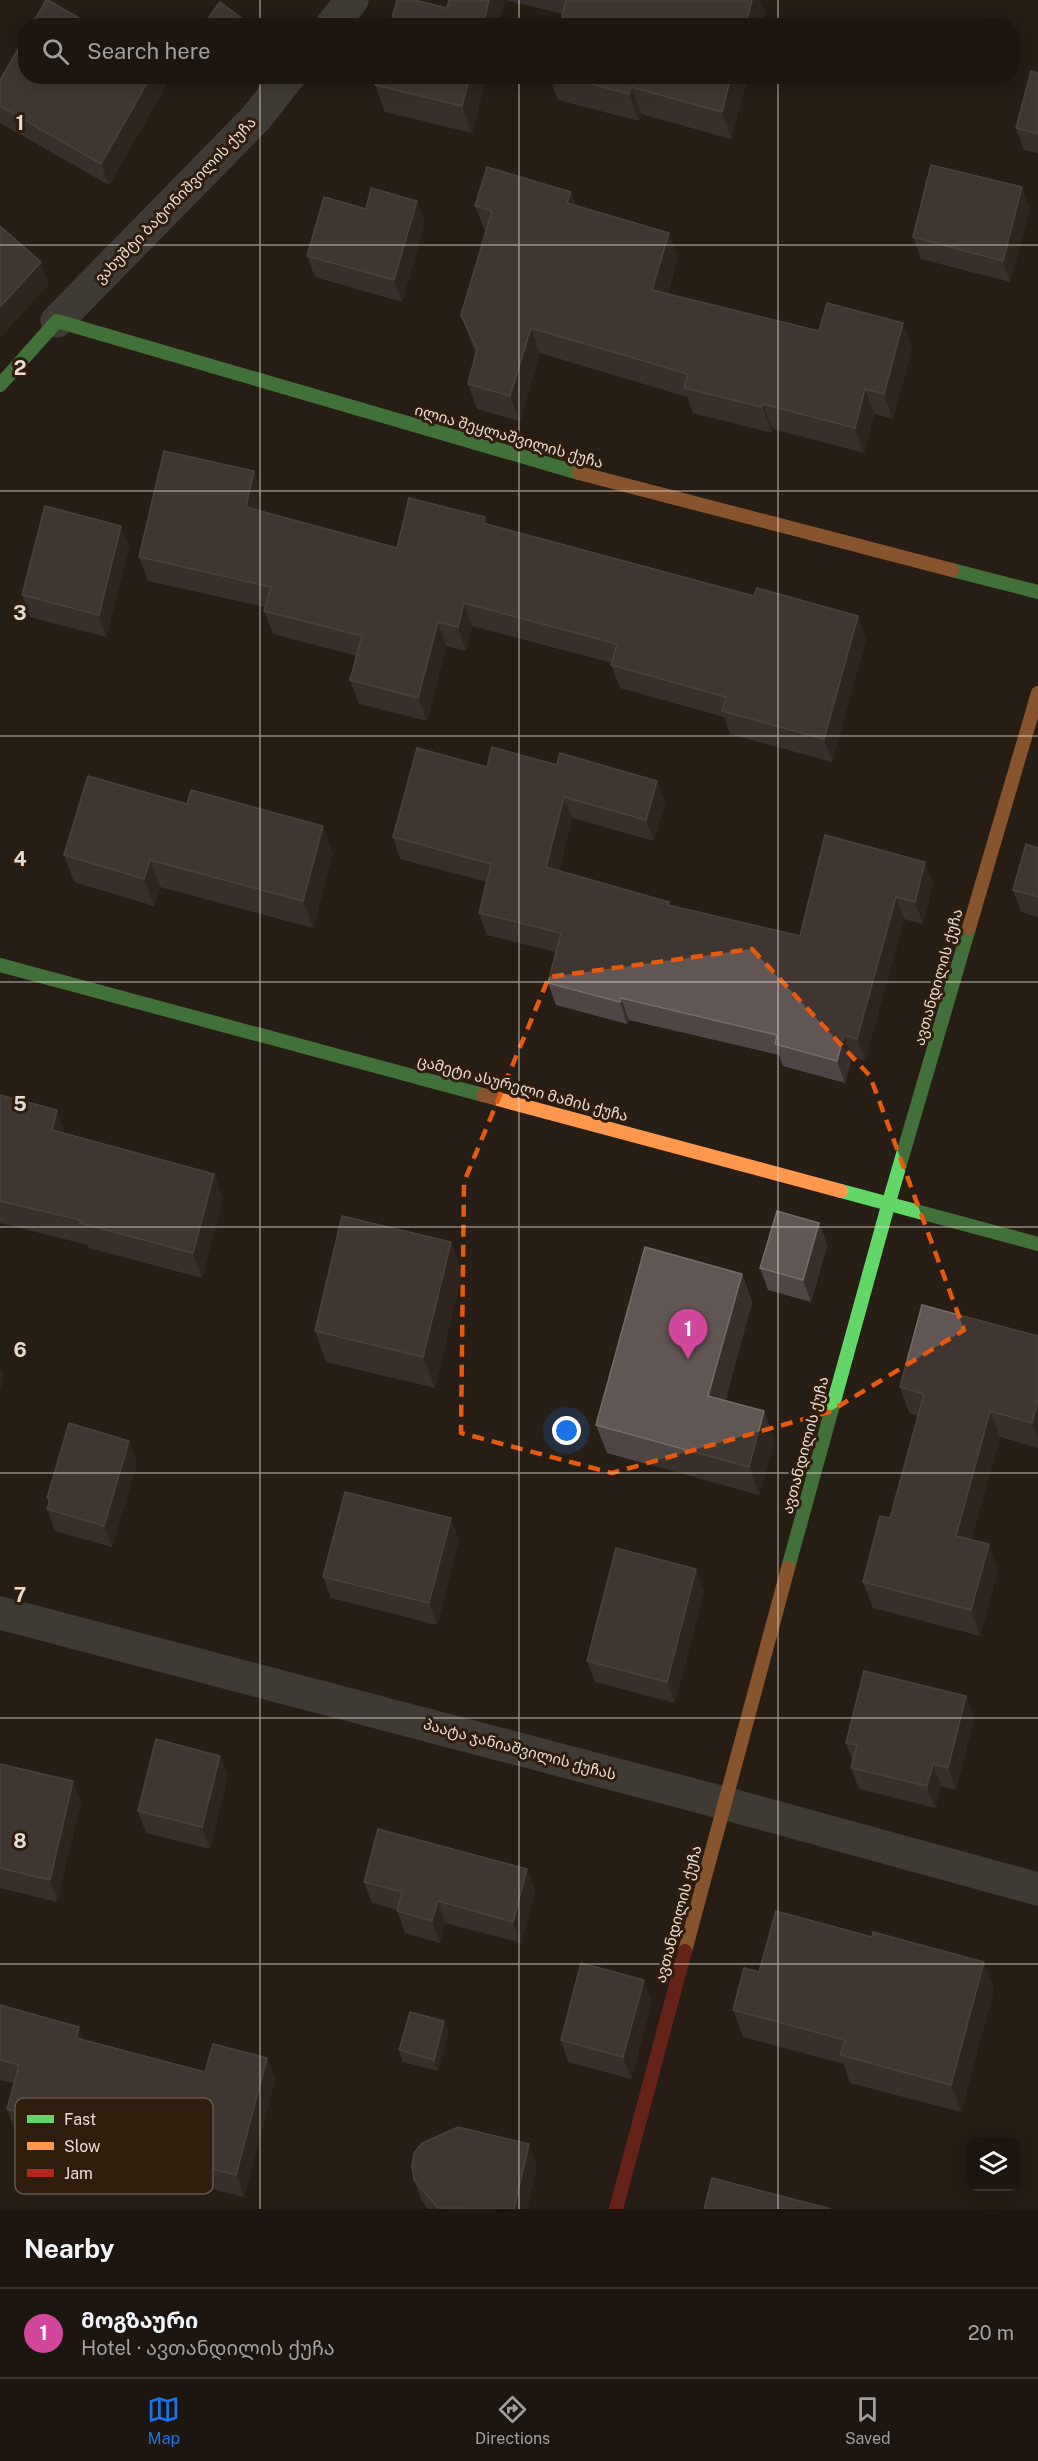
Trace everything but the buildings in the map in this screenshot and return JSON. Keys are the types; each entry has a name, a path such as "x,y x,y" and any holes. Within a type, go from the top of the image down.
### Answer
{"street":[{"path":"337,18 352,0"},
{"name":"ვახუშტი ბატონიშვილის ქუჩა","path":"57,321 256,118 283,84"},
{"path":"0,385 57,321"},
{"name":"ილია შეყლაშვილის ქუჩა","path":"57,321 566,470 1038,592"},
{"name":"ავთანდილის ქუჩა","path":"616,2209 724,1803 889,1202 1038,693"},
{"name":"ცამეტი ასურელი მამის ქუჩა","path":"0,964 1038,1244"},
{"name":"პაატა ჯანიაშვილის ქუჩას","path":"0,1613 724,1803 1038,1889"}],"highlighted area":[{"path":"752,949 870,1076 964,1330 829,1412 612,1473 461,1433 464,1182 549,977"}],"traffic: fast":[{"path":"0,385 57,321 579,473"},
{"path":"952,570 1038,592"},
{"path":"788,1568 889,1202 969,928"},
{"path":"0,965 483,1095"},
{"path":"841,1191 1038,1244"}],"traffic: slow":[{"path":"579,473 952,570"},
{"path":"969,928 1038,693"},
{"path":"483,1095 841,1191"},
{"path":"685,1951 788,1568"}],"traffic: jam":[{"path":"616,2209 685,1951"}],"place":[{"name":"მოგზაური","path":"688,1359"}]}
